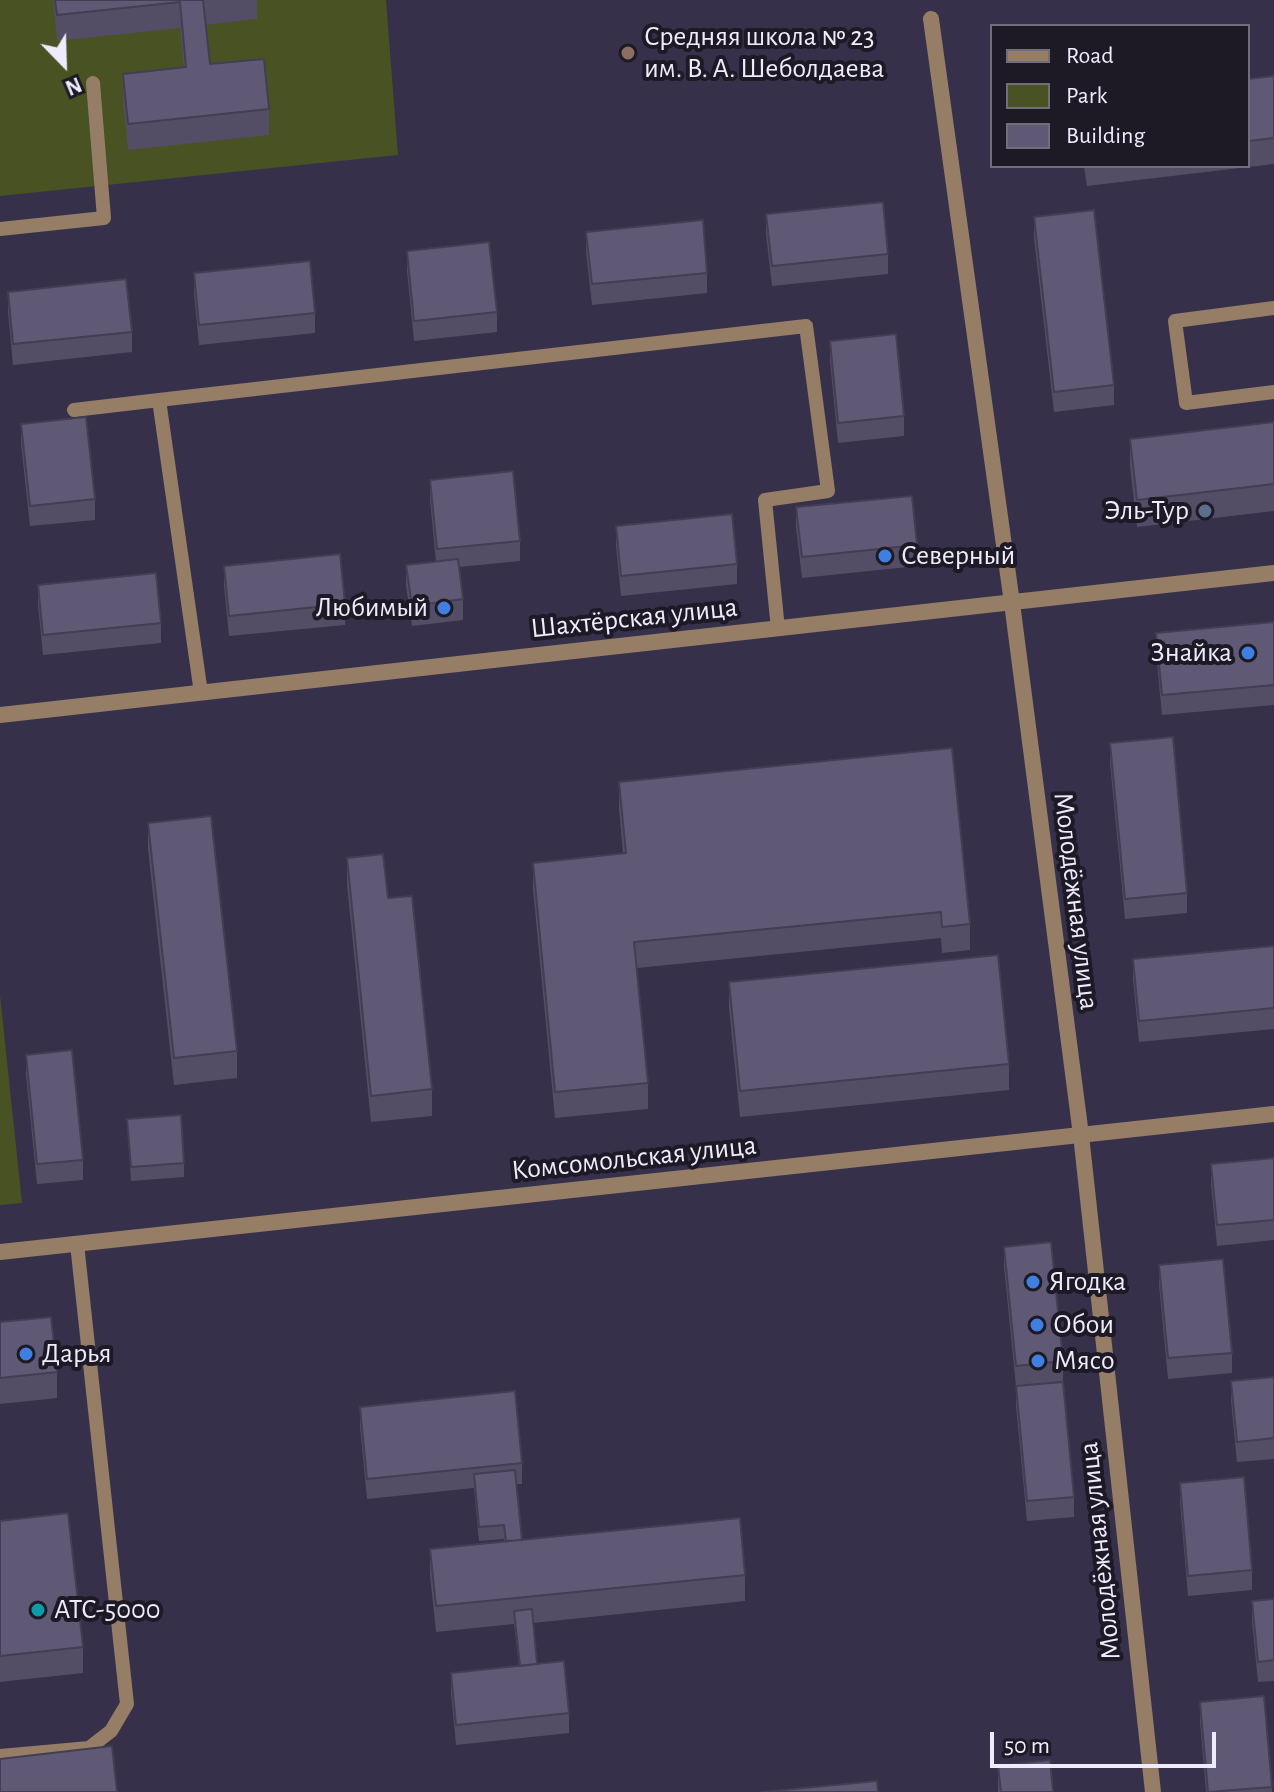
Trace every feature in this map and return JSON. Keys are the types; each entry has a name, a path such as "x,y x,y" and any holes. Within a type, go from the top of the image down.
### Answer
{"street":[{"name":"Молодёжная улица","path":"931,19 1012,603 1081,1135 1153,1792"},
{"name":"Шахтёрская улица","path":"0,715 1274,573"},
{"name":"Комсомольская улица","path":"0,1252 1274,1114"}],"lane":[{"path":"0,229 104,218 93,83"},
{"path":"1274,308 1175,321 1186,403 1274,392"},
{"path":"74,410 806,326 828,491 765,500 778,629"},
{"path":"159,400 201,693"},
{"path":"0,1756 89,1748 111,1731 127,1704 77,1244"}],"green space":[{"path":"0,0 386,0 398,155 0,196"},
{"path":"0,995 22,1203 0,1205"}],"building":[{"path":"55,0 203,0 210,64 264,59 269,109 128,124 123,74 186,67 180,2 57,15"},
{"path":"1274,76 1274,138 1250,141 1250,79"},
{"path":"883,202 888,254 772,266 766,214"},
{"path":"1094,210 1114,385 1054,392 1034,217"},
{"path":"703,220 707,273 592,284 586,232"},
{"path":"489,242 497,312 414,321 407,251"},
{"path":"310,261 315,313 199,325 194,273"},
{"path":"126,279 132,332 13,344 8,292"},
{"path":"896,334 904,416 838,423 830,341"},
{"path":"86,417 95,499 30,506 21,424"},
{"path":"1274,422 1274,484 1137,500 1130,439"},
{"path":"513,471 520,541 437,549 430,480"},
{"path":"912,496 917,545 802,557 796,507"},
{"path":"732,514 737,564 621,576 616,526"},
{"path":"340,554 345,604 229,616 224,566"},
{"path":"458,559 463,599 412,606 406,565"},
{"path":"156,573 161,623 43,635 38,585"},
{"path":"1274,622 1274,685 1162,695 1156,633"},
{"path":"1173,737 1187,893 1125,899 1110,743"},
{"path":"952,748 970,924 942,927 941,912 634,942 648,1083 555,1092 533,863 626,853 619,782"},
{"path":"211,816 237,1051 174,1058 148,823"},
{"path":"383,854 388,898 412,896 432,1089 371,1096 347,858"},
{"path":"1274,946 1274,1008 1139,1021 1133,959"},
{"path":"998,955 1009,1064 740,1091 729,982"},
{"path":"72,1050 83,1160 37,1164 26,1055"},
{"path":"181,1115 184,1163 131,1167 127,1119"},
{"path":"1274,1158 1274,1220 1217,1225 1211,1164"},
{"path":"1051,1242 1063,1361 1016,1366 1004,1247"},
{"path":"1223,1259 1232,1353 1168,1358 1159,1265"},
{"path":"51,1317 57,1372 0,1378 0,1322"},
{"path":"1274,1377 1274,1438 1237,1442 1231,1381"},
{"path":"1063,1382 1074,1497 1027,1501 1016,1386"},
{"path":"515,1391 522,1463 367,1479 360,1407"},
{"path":"515,1470 522,1540 506,1541 504,1525 479,1527 474,1474"},
{"path":"1244,1477 1252,1570 1188,1576 1180,1483"},
{"name":"АТС-5000","path":"68,1513 83,1647 0,1656 0,1521"},
{"path":"740,1518 745,1575 436,1606 430,1549"},
{"path":"1274,1599 1274,1660 1258,1662 1252,1601"},
{"path":"532,1609 537,1664 520,1666 514,1611"},
{"path":"564,1661 569,1713 456,1725 451,1673"},
{"path":"1264,1696 1272,1787 1208,1792 1200,1702"},
{"path":"112,1746 117,1792 0,1792 0,1759"},
{"path":"1050,1760 1053,1792 1001,1792 998,1766"},
{"path":"877,1781 878,1792 762,1792"}],"place":[{"name":"Средняя школа № 23 им. В. А. Шеболдаева","path":"628,53"},
{"name":"Эль-Тур","path":"1205,511"},
{"name":"Северный","path":"885,556"},
{"name":"Любимый","path":"444,608"},
{"name":"Знайка","path":"1248,653"},
{"name":"Ягодка","path":"1033,1282"},
{"name":"Обои","path":"1037,1325"},
{"name":"Дарья","path":"26,1354"},
{"name":"Мясо","path":"1038,1361"},
{"name":"АТС-5000","path":"38,1610"}]}
